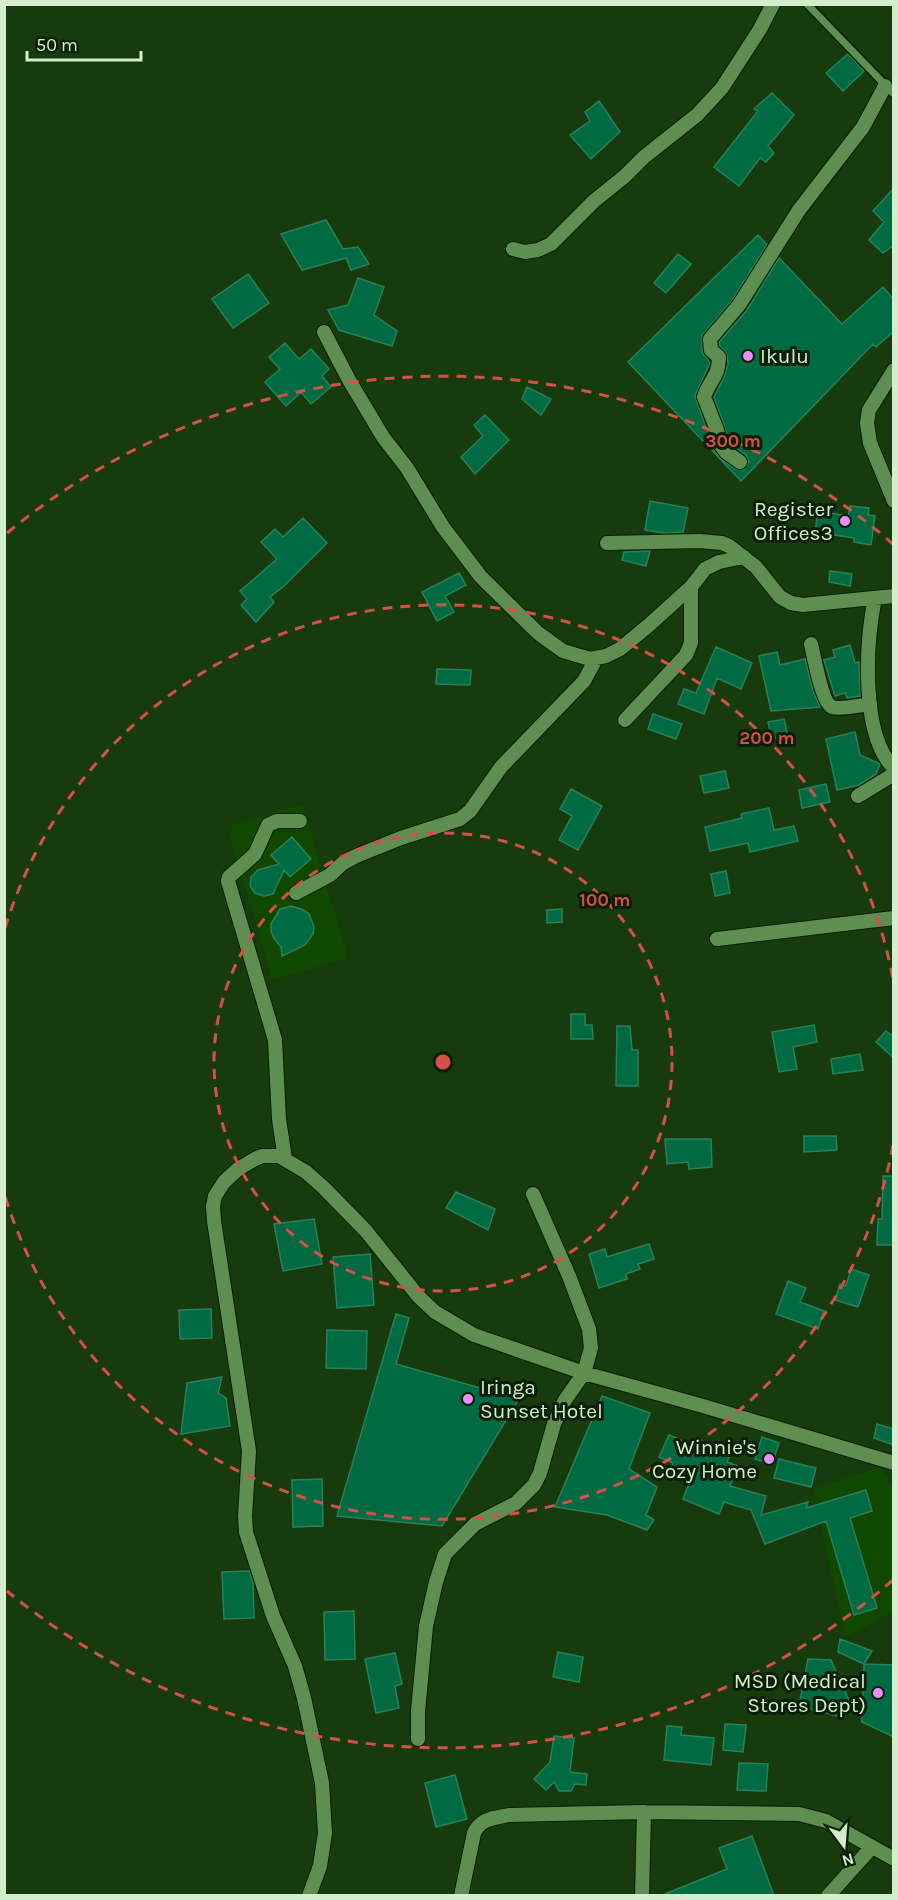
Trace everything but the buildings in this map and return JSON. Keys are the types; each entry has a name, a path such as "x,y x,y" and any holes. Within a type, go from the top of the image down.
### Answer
{"street":[{"path":"513,249 525,252 551,244 594,201 697,115 722,88 760,29 773,4"},
{"path":"740,462 726,452 720,444 704,397 708,386 719,370 719,357 711,350 710,339 739,305 799,210 889,90"},
{"path":"324,332 383,437 407,468 443,527 481,577 512,609 563,651 581,657 596,659 606,657 656,619 691,587 705,568 744,557"},
{"path":"894,370 869,410 867,423 870,443 894,501"},
{"path":"607,543 700,541 729,546 756,567 780,597 791,603 803,605 894,596"},
{"path":"625,720 689,649 691,643 691,587"},
{"path":"875,598 869,626 870,704 877,744 894,768"},
{"path":"811,644 821,685 830,706 837,708 870,704"},
{"path":"296,893 330,875 356,855 460,819 470,811 501,767 584,681 596,659"},
{"path":"858,796 894,774"},
{"path":"285,1159 279,1119 275,1040 228,881 229,877 255,854 268,825 277,821 300,821"},
{"path":"717,939 894,918"},
{"path":"309,1896 320,1866 325,1833 322,1783 295,1666 273,1616 246,1532 249,1451 214,1221 215,1196 238,1169 262,1156 279,1156 306,1172 366,1231 418,1296 435,1312 474,1335 584,1373 894,1463"},
{"path":"418,1739 418,1711 426,1626 445,1554 475,1524 516,1503 534,1485 540,1473 554,1424 565,1400 584,1373 591,1348 589,1329 569,1276 533,1194"},
{"path":"642,1896 644,1812"},
{"path":"461,1896 474,1833 482,1822 509,1815 644,1812 799,1814 826,1821 894,1859"},
{"path":"828,1896 872,1847"}],"lane":[{"path":"807,4 889,90"}],"shaded area":[{"path":"303,804 348,958 272,980 227,826"},
{"path":"881,1467 893,1489 893,1612 845,1637 813,1489"}],"place":[{"name":"Ikulu","path":"748,356"},
{"name":"Register Offices3","path":"845,521"},
{"name":"Iringa Sunset Hotel","path":"468,1399"},
{"name":"Winnie's Cozy Home","path":"769,1459"},
{"name":"MSD (Medical Stores Dept)","path":"878,1693"}]}
